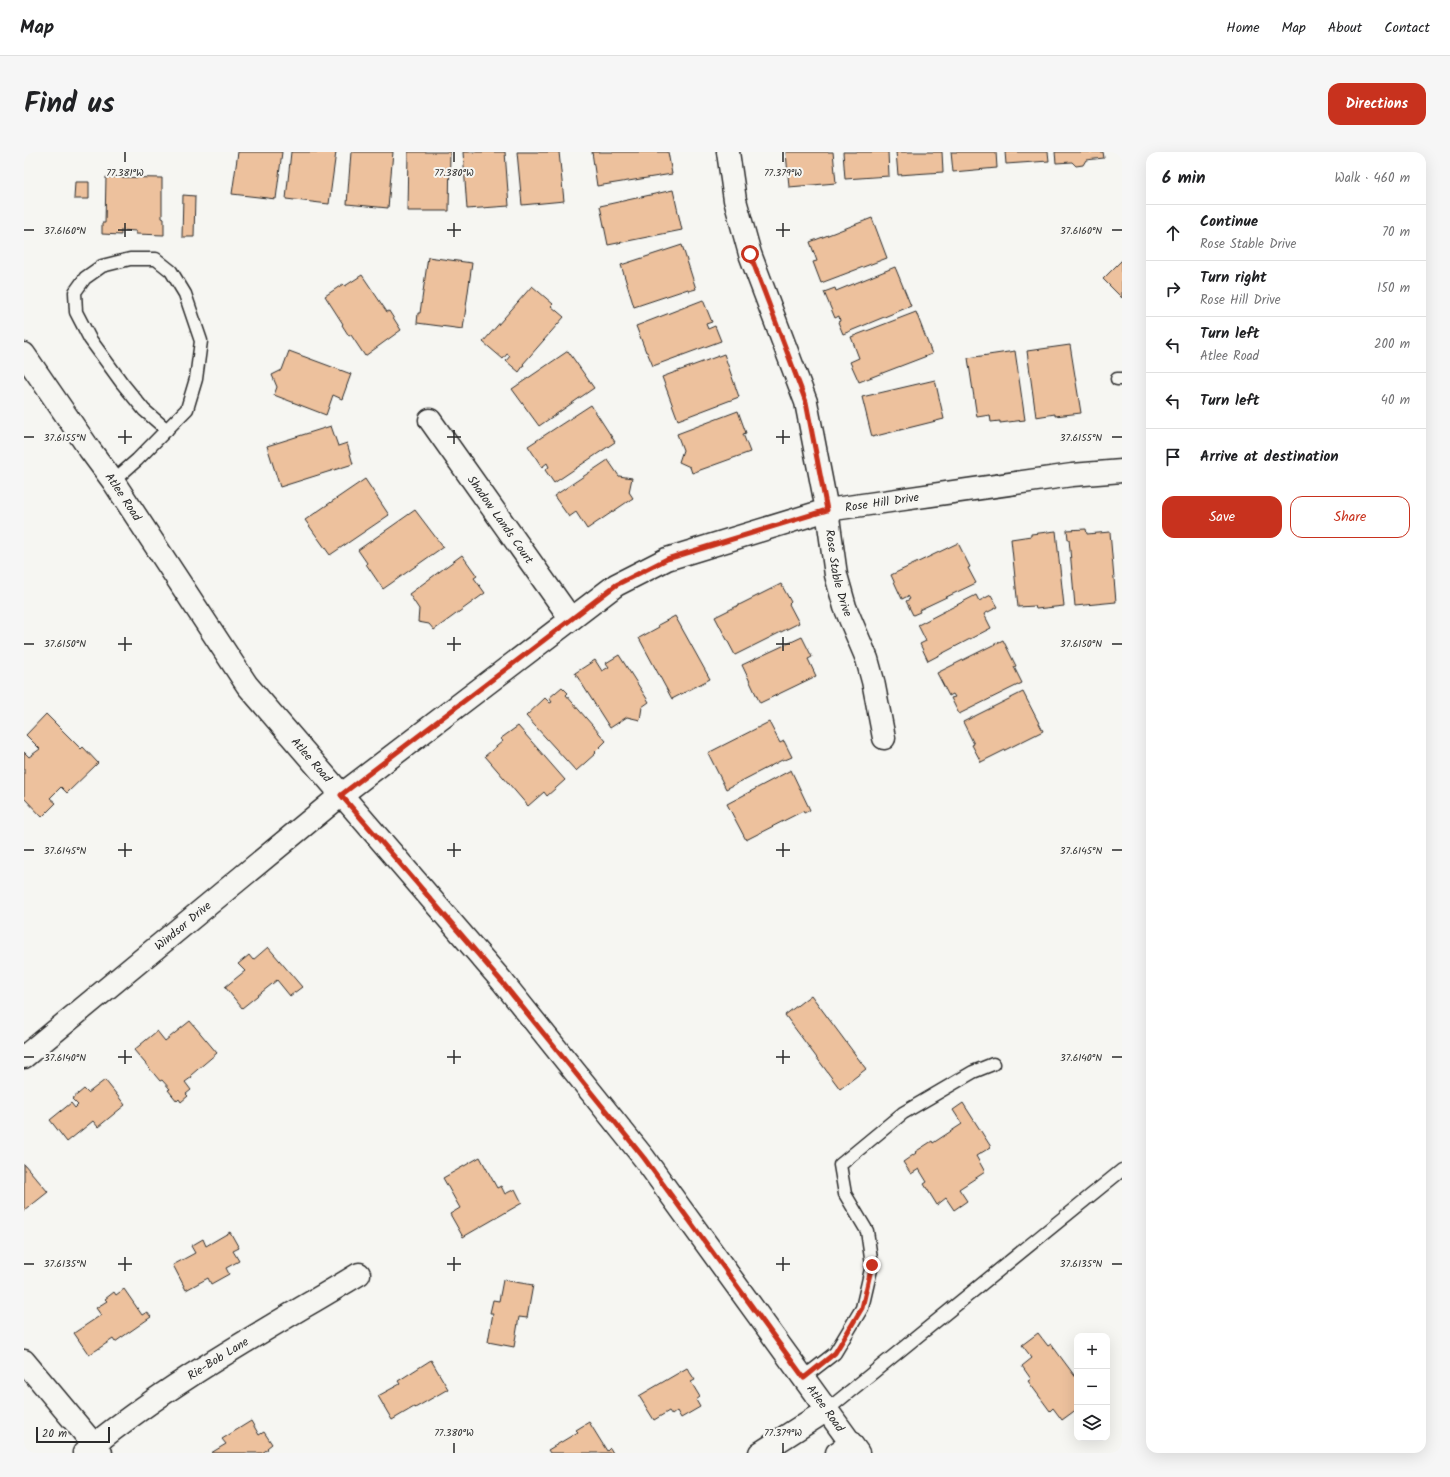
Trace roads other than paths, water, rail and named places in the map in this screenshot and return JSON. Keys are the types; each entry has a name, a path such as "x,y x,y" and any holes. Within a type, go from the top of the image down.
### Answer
{"street":[{"name":"Rose Stable Drive","path":"728,152 735,200 750,254 806,402 827,510 836,575 845,607 867,659 873,681 884,738"},
{"name":"Atlee Road","path":"24,354 113,481 247,686 502,982 644,1158 827,1410 849,1450"},
{"name":"Shadow Lands Court","path":"430,420 571,619"},
{"name":"Rose Hill Drive","path":"341,795 616,585 667,559 827,510 1072,475 1122,471"},
{"name":"Windsor Drive","path":"24,1057 341,795"},
{"name":"Rie-Bob Lane","path":"93,1450 153,1400 359,1274"},
{"path":"24,1361 93,1450"},
{"path":"760,1453 827,1410"}],"lane":[{"path":"113,481 137,460 167,430 187,408 196,379 201,341 185,294 171,271 156,259 130,259 102,266 85,278 75,292 76,312 90,339 122,383 144,410 167,430"},
{"path":"804,1378 835,1353 862,1308 872,1265 867,1231 845,1194 840,1165 903,1112 973,1072 993,1064"},
{"path":"827,1410 1122,1170"}]}
